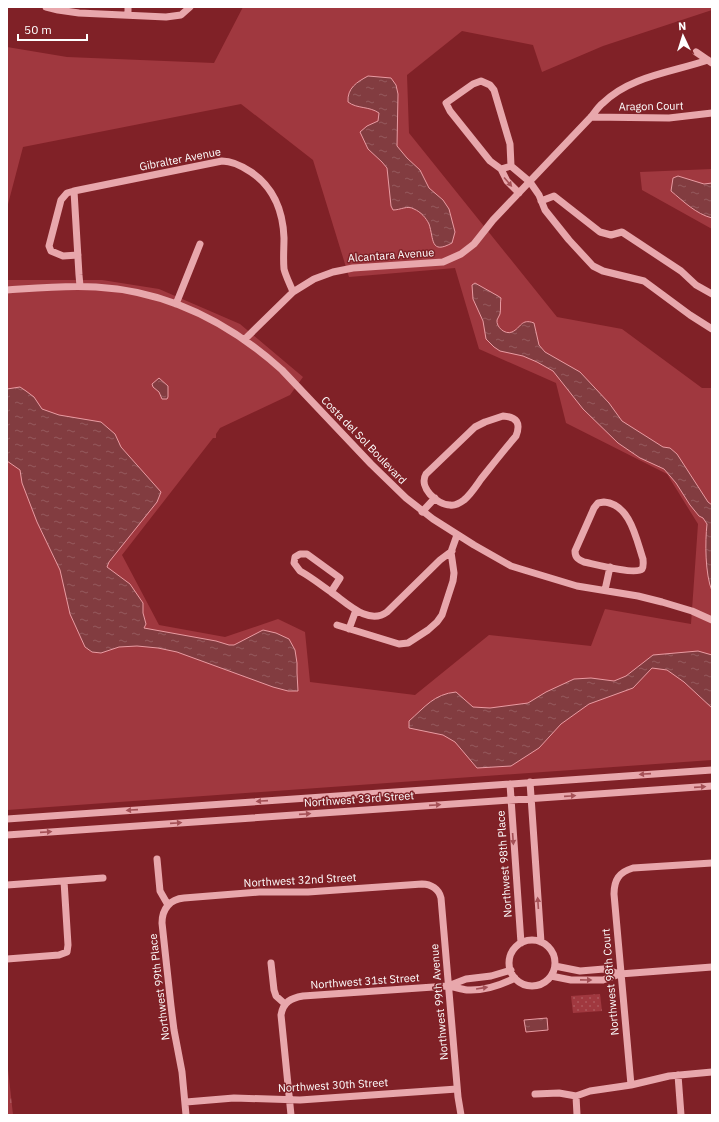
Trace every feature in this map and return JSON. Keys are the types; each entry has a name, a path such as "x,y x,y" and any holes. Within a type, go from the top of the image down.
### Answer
{"street":[{"path":"46,7 67,12 161,17 177,16 187,11 190,7"},
{"path":"128,7 128,15"},
{"path":"696,52 710,61"},
{"name":"Alcantara Avenue","path":"245,339 293,292 314,279 344,269 438,263 461,254 474,244 493,220 606,100 637,82 710,61"},
{"path":"519,193 500,169 490,161 450,111 446,103 473,84 481,81 490,85 494,90 510,144 511,166 530,182 539,195 545,210 569,240 593,266 603,271 644,281 690,315 712,329"},
{"name":"Aragon Court","path":"591,117 669,118 712,113"},
{"name":"Gibralter Avenue","path":"74,191 222,161 235,162 251,172 271,190 283,230 284,270 293,292"},
{"path":"500,169 511,166"},
{"path":"78,255 63,256 51,251 49,246 61,200 67,193 74,191 80,286"},
{"path":"541,201 554,196 600,232 611,235 622,232 681,271 696,285 712,294"},
{"path":"176,304 200,244"},
{"name":"Costa del Sol Boulevard","path":"7,290 80,286 126,290 176,304 210,318 245,339 282,370 392,486 422,512 457,535 495,557 518,568 560,582 634,595 662,602 692,611 712,620"},
{"path":"503,416 514,418 518,431 516,436 467,496 457,504 449,505 435,498 424,487 424,477 470,431 480,424 503,416"},
{"path":"422,512 435,498"},
{"path":"601,502 612,503 627,515 643,562 642,569 639,571 630,571 610,567 580,561 577,559 575,554 594,508 601,502"},
{"path":"337,625 399,644 408,643 428,630 442,615 453,581 454,573 452,551 457,535"},
{"path":"331,592 340,578 307,554 300,554 295,557 294,563 297,569 356,610 373,616 384,614 440,560 452,551"},
{"path":"605,590 610,567"},
{"path":"350,629 356,610"},
{"name":"Northwest 33rd Street","path":"7,819 712,770"},
{"path":"530,782 541,942"},
{"name":"Northwest 98th Place","path":"510,784 521,943"},
{"name":"Northwest 33rd Street","path":"7,835 712,786"},
{"path":"157,860 160,891 168,905"},
{"name":"Northwest 98th Court","path":"631,1085 620,974 614,884 624,871 633,868 712,863"},
{"path":"7,885 103,878"},
{"path":"7,959 59,955 67,952 68,945 64,881"},
{"name":"Northwest 32nd Street","path":"168,905 174,900 181,898 259,892 298,892 422,884 430,885 435,888"},
{"name":"Northwest 99th Avenue","path":"435,888 441,895 442,901 457,1089 461,1115"},
{"name":"Northwest 99th Place","path":"168,905 164,911 162,923 171,1012 182,1072 186,1102 186,1115"},
{"path":"529,940 541,942 553,953 555,966 551,976 544,982 536,985 522,983 515,978 511,970 511,955 516,947 521,943 529,940"},
{"path":"271,963 276,996 285,1004 282,1010 281,1018 291,1115"},
{"path":"555,966 580,970 604,970 620,974"},
{"path":"551,976 571,980 603,980 620,974 712,967"},
{"name":"Northwest 31st Street","path":"448,986 466,979 492,976 511,970"},
{"name":"Northwest 31st Street","path":"285,1004 291,999 303,996 448,986 466,990 476,989 497,985 515,978"},
{"path":"535,1094 559,1092 576,1096 590,1091 631,1085 678,1074 712,1072"},
{"path":"678,1074 681,1115"},
{"name":"Northwest 30th Street","path":"186,1102 234,1098 289,1100 457,1089"},
{"path":"576,1096 577,1115"}],"green space":[{"path":"243,7 712,7 712,10 603,46 542,72 533,45 462,31 407,75 409,133 557,317 622,329 702,388 712,388 712,760 7,810 7,280 102,280 159,289 240,324 303,377 290,395 220,428 216,434 216,438 213,438 122,555 159,625 225,637 278,619 305,632 310,682 415,695 489,635 591,646 605,609 691,624 698,524 667,474 566,423 556,383 479,349 455,268 349,277 313,160 241,104 23,147 7,208 7,47 67,57 214,63"},
{"path":"712,169 712,229 642,190 640,172"},
{"path":"600,994 602,1011 573,1013 571,996"},
{"path":"7,1060 13,1115 7,1115"}],"water":[{"path":"368,76 391,78 396,85 398,94 397,146 420,170 429,188 443,200 449,209 455,232 452,243 440,247 436,246 434,244 428,222 417,210 409,207 393,210 391,206 387,168 368,149 360,132 367,126 378,121 379,113 371,109 355,106 348,102 351,89"},
{"path":"678,176 704,184 712,183 712,218 701,214 671,191 673,178"},
{"path":"475,283 501,298 500,314 497,320 499,328 509,333 526,322 534,323 539,345 545,352 580,372 609,403 622,421 663,447 670,448 677,454 708,502 712,505 712,591 708,576 706,558 707,524 703,518 699,516 690,505 676,483 664,469 640,458 618,443 583,409 553,371 523,356 500,351 486,339 483,321 473,299 472,285"},
{"path":"159,378 168,386 167,399 162,399 159,392 153,387 152,384"},
{"path":"20,387 34,397 42,409 59,415 101,422 115,434 121,447 161,492 157,502 109,562 107,567 130,584 143,603 143,613 146,624 144,628 216,641 229,645 234,645 263,630 276,633 289,639 295,650 298,691 288,691 273,687 177,652 158,648 137,646 119,647 101,653 92,652 85,647 70,614 60,570 37,522 22,483 20,470 7,461 7,389"},
{"path":"698,651 712,655 712,708 684,682 667,670 652,668 633,688 589,704 561,724 539,748 511,766 477,768 455,742 443,735 409,728 409,721 425,706 436,698 448,693 456,692 473,707 490,708 528,703 546,692 574,679 591,678 614,681 626,676 653,655"},
{"path":"547,1018 548,1030 526,1032 524,1020"}]}
